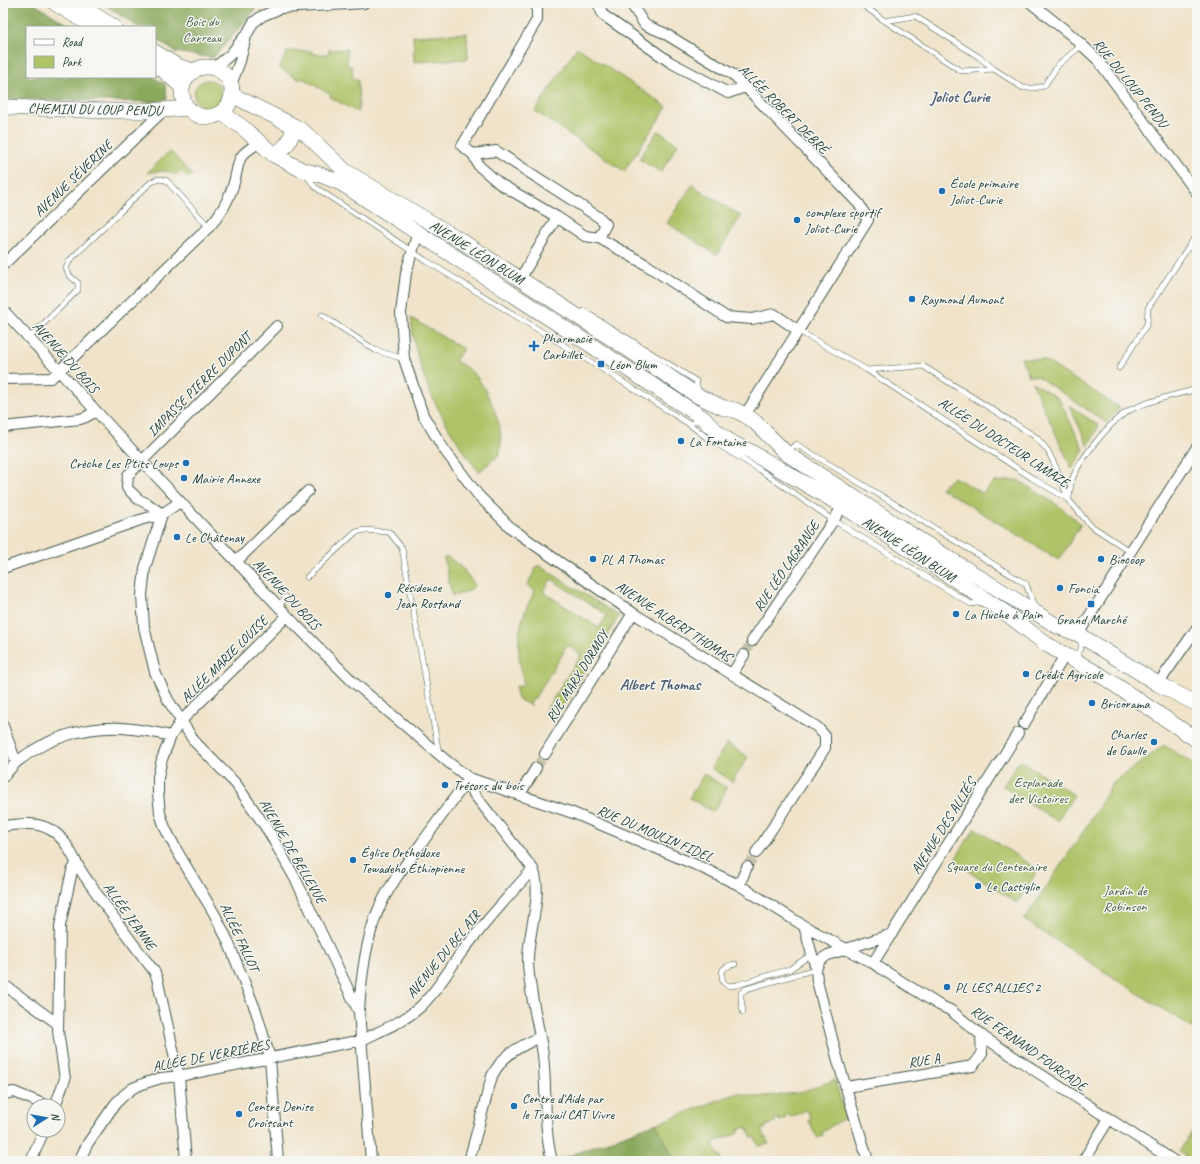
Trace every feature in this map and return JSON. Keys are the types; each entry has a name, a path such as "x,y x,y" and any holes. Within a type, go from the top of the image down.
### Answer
{"main road":[{"path":"55,3 92,26"},
{"path":"75,3 112,26"},
{"path":"156,53 177,66 193,72"},
{"path":"156,66 182,87"},
{"path":"203,68 214,68 224,74 231,90 230,102 222,112 215,116 208,118 200,117 187,108 182,95 182,87 185,80 193,72 203,68"},
{"name":"AVENUE LÉON BLUM","path":"231,90 304,132 350,170 460,240 522,275 698,396 724,408 735,410 755,422 786,453 918,539 1057,626 1080,636 1158,684 1197,704"},
{"name":"CHEMIN DU LOUP PENDU","path":"3,107 163,110 187,108"},
{"name":"AVENUE LÉON BLUM","path":"222,112 274,155 302,170 321,175 341,183 707,422 718,434 737,447 748,451 843,506 988,601 1065,656 1105,678 1197,740"},
{"path":"274,155 286,147 291,139 294,126"},
{"path":"707,422 724,408"},
{"path":"748,451 763,431"},
{"path":"1065,656 1080,636"},
{"path":"1145,705 1158,684"}],"street":[{"path":"214,68 230,55 246,36 253,23 262,16 273,11 281,8 326,4 364,3"},
{"path":"537,3 537,20 462,146 473,154 479,166 500,184 586,236 599,238 645,264 726,317 752,319 774,314 799,331 745,416"},
{"path":"598,3 603,15 670,62 728,93 745,87"},
{"name":"ALLÉE ROBERT DEBRÉ","path":"633,3 633,8 645,25 664,33 735,76 859,204 868,220 799,331"},
{"name":"RUE DU LOUP PENDU","path":"1031,3 1097,59 1197,193"},
{"path":"231,90 246,36"},
{"name":"AVENUE SÉVERINE","path":"3,265 163,110"},
{"path":"3,378 51,378 59,371 209,227 221,213 233,186 238,161 244,153 259,143"},
{"path":"473,154 496,151 600,218 606,224 599,238"},
{"path":"522,275 557,218"},
{"name":"AVENUE ALBERT THOMAS","path":"418,232 406,273 401,313 404,359 423,415 443,448 478,495 511,528 633,613 817,727 825,736 825,748 756,853"},
{"name":"AVENUE DU BOIS","path":"3,310 287,616 352,681 444,758"},
{"name":"IMPASSE PIERRE DUPONT","path":"162,514 138,499 127,488 128,476 277,326"},
{"path":"3,427 80,419 96,411"},
{"path":"1080,636 1197,447"},
{"path":"237,561 308,491"},
{"path":"3,568 140,520 162,514 180,502"},
{"name":"RUE LÉO LAGRANGE","path":"752,641 843,506"},
{"name":"AVENUE DE BELLEVUE","path":"162,514 145,568 143,581 142,613 145,633 155,672 168,700 194,741 236,784 269,832 297,882 359,1012 372,1161"},
{"name":"RUE MARX DORMOY","path":"545,754 633,613"},
{"name":"ALLÉE MARIE LOUISE","path":"181,721 287,616"},
{"path":"1158,684 1197,628"},
{"path":"732,674 744,655"},
{"name":"AVENUE DES ALLIÉS","path":"873,963 1021,729 1065,656"},
{"path":"3,777 16,762 29,754 56,739 83,730 121,728 149,731 171,736 181,721"},
{"path":"3,726 16,762"},
{"name":"ALLÉE FALLOT","path":"171,736 162,759 158,777 160,813 165,828 177,851 227,939 248,989 270,1058 278,1161"},
{"name":"RUE DU MOULIN FIDEL","path":"444,758 469,778 573,813 739,885 804,926"},
{"path":"520,794 536,768"},
{"path":"359,1012 361,979 370,934 378,912 386,895 403,868 469,778"},
{"path":"469,778 474,794 533,869 535,874 536,887 534,916 528,950 528,963 543,1061 546,1126 548,1147 552,1161"},
{"name":"ALLÉE JEANNE","path":"3,826 28,823 36,824 51,830 58,835 70,850 76,864 119,926 154,971 157,978 179,1076 186,1161"},
{"path":"58,1098 65,1079 58,1031 60,926 72,871 76,864"},
{"path":"739,885 747,867"},
{"name":"AVENUE DU BEL AIR","path":"362,1040 394,1024 419,1008 432,994 461,954 533,869"},
{"path":"804,926 816,969 817,982 868,1161"},
{"name":"RUE FERNAND FOURCADE","path":"804,926 873,963 939,1005 950,1010 981,1036 1174,1161"},
{"path":"816,969 820,960 828,955 869,943 892,934"},
{"path":"3,984 58,1024"},
{"name":"RUE A","path":"846,1087 973,1066 982,1054 981,1036"},
{"path":"469,1161 492,1076 497,1066 503,1059 515,1050 540,1037"},
{"name":"ALLÉE DE VERRIÈRES","path":"79,1161 88,1143 115,1104 124,1094 133,1088 161,1078 179,1076 362,1040"},
{"path":"3,1094 14,1092 29,1098"},
{"path":"1083,1161 1109,1119"},
{"path":"31,1161 41,1138"}],"lane":[{"path":"860,3 961,71 994,69"},
{"path":"885,21 915,16 979,57 1023,88 1044,86 1059,64 1082,45"},
{"path":"302,170 316,187 425,260 689,424 706,437 760,470 833,520 971,604 988,601"},
{"path":"29,338 78,290 78,284 69,275 66,268 70,260 154,181 158,179 166,180 209,227"},
{"path":"415,206 510,265"},
{"path":"1119,368 1147,324 1148,308 1193,240 1197,237"},
{"path":"576,307 696,381 698,396"},
{"path":"322,315 375,350 404,359"},
{"name":"ALLÉE DU DOCTEUR LAMAZE","path":"799,331 867,370 1032,478 1068,499"},
{"name":"ALLÉE DU DOCTEUR LAMAZE","path":"867,370 923,366 1029,433 1048,450 1060,476 1068,499"},
{"path":"1131,552 1090,525 1068,499 1072,479 1088,452 1108,428 1129,411 1152,402 1197,389"},
{"path":"689,424 707,422"},
{"path":"307,577 356,532 365,530 389,532 402,548 444,758"},
{"path":"278,606 286,597"},
{"path":"735,964 723,969 721,975 723,982 728,986 737,985 790,969 812,954"},
{"path":"743,1012 741,993 746,990 816,969"}],"green space":[{"path":"3,3 33,3 70,26 26,26 26,78 155,78 165,84 167,99 154,102 3,99"},
{"name":"Bois du Carreau","path":"102,3 256,3 254,11 213,58 175,52 156,39 156,26 136,26"},
{"path":"467,33 468,59 414,62 413,36"},
{"path":"577,47 667,107 624,171 535,111"},
{"path":"347,49 347,66 352,66 353,79 358,79 359,107 357,112 330,97 331,95 302,78 300,80 279,68 288,51 312,51 312,54 328,54 329,50"},
{"path":"208,80 218,84 222,94 218,104 208,108 198,104 194,94 198,84"},
{"path":"658,131 678,144 661,172 639,159"},
{"path":"170,151 192,175 188,178 181,171 176,175 165,171 147,173"},
{"path":"692,185 741,216 717,255 667,223"},
{"path":"411,318 463,349 455,361 467,368 477,377 489,399 499,424 501,440 500,448 499,455 479,472 466,455 444,419 425,380 414,339"},
{"path":"1021,358 1044,360 1120,408 1107,423 1037,376 1029,376"},
{"path":"1032,382 1059,399 1084,450 1072,469"},
{"path":"1069,405 1099,426 1088,446"},
{"path":"954,477 982,493 994,482 1018,480 1059,506 1081,524 1059,560 941,488"},
{"path":"448,557 463,569 475,585 468,591 452,596 444,558"},
{"path":"538,565 619,616 554,720 544,713 581,655 567,645 563,651 564,652 530,703 531,706 518,699 515,687 524,685 520,659 519,637 524,615 535,591 527,585","holes":["551,579 607,615 599,628 543,592"]},
{"path":"727,743 748,757 732,782 711,768"},
{"name":"Jardin de Robinson","path":"1164,745 1197,766 1197,1031 1024,920 1085,829 1113,783"},
{"name":"Esplanade des Victoires","path":"1020,760 1074,795 1057,821 1003,786"},
{"path":"704,774 727,788 713,812 689,798"},
{"name":"Square du Centenaire","path":"975,828 1038,870 1017,903 954,861"},
{"path":"835,1080 847,1122 844,1119 841,1120 822,1132 823,1135 818,1138 808,1120 811,1119 807,1111 804,1110 801,1113 790,1117 789,1114 785,1116 785,1119 779,1121 779,1118 774,1120 775,1123 765,1126 766,1128 761,1130 769,1144 759,1146 754,1137 752,1138 746,1127 738,1130 739,1133 713,1142 718,1155 720,1154 722,1160 720,1161 558,1161 738,1093 755,1097 798,1093"},
{"path":"656,1123 675,1161 558,1161 558,1160"},
{"path":"1197,1124 1197,1161 1193,1161 1179,1152"}],"tunnel":[{"path":"744,655 752,641"},
{"path":"536,768 545,754"},
{"path":"747,867 756,853"}],"place":[{"name":"École primaire Joliot-Curie","path":"942,191"},
{"name":"complexe sportif Joliot-Curie","path":"797,220"},
{"name":"Raymond Aumont","path":"912,299"},
{"name":"Pharmacie Carbillet","path":"534,346"},
{"name":"Léon Blum","path":"601,364"},
{"name":"La Fontaine","path":"681,441"},
{"name":"Crèche Les P'tits Loups","path":"186,463"},
{"name":"Mairie Annexe","path":"184,478"},
{"name":"Le Châtenay","path":"177,537"},
{"name":"PL A Thomas","path":"593,559"},
{"name":"Biocoop","path":"1101,559"},
{"name":"Foncia","path":"1060,588"},
{"name":"Résidence Jean Rostand","path":"388,595"},
{"name":"Grand Marché","path":"1091,604"},
{"name":"La Huche à Pain","path":"956,614"},
{"name":"Crédit Agricole","path":"1026,674"},
{"name":"Bricorama","path":"1092,703"},
{"name":"Charles de Gaulle","path":"1154,742"},
{"name":"Trésors du bois","path":"445,785"},
{"name":"Église Orthodoxe Tewadeho Éthiopienne","path":"353,860"},
{"name":"Le Castiglio","path":"978,886"},
{"name":"PL LES ALLIES 2","path":"947,987"},
{"name":"Centre d'Aide par le Travail CAT Vivre","path":"514,1106"},
{"name":"Centre Denise Croissant","path":"239,1114"}],"district":[{"name":"Joliot Curie","path":"960,96"},
{"name":"Albert Thomas","path":"660,684"}]}
